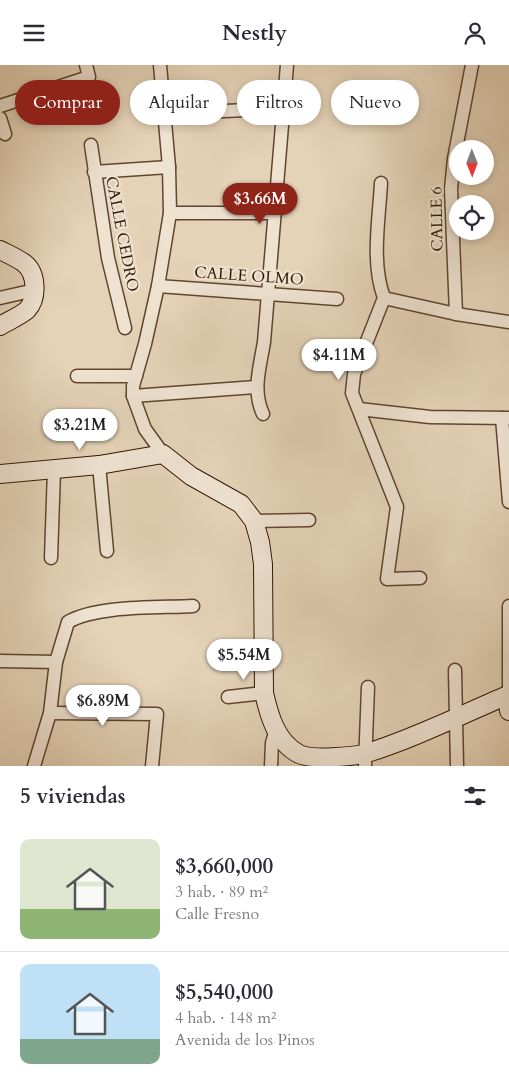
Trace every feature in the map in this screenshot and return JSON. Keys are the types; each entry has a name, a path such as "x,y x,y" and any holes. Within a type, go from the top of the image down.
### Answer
{"street":[{"path":"160,65 161,80"},
{"path":"286,80 287,65"},
{"name":"CALLE 6","path":"456,314 451,189 454,159 472,65"},
{"path":"0,106 88,71"},
{"path":"0,118 5,134"},
{"path":"165,125 169,167 170,213 158,286 136,376 133,396 145,429 163,454 191,476 241,504 254,521 260,542 262,564 264,693 276,729 286,745 300,754 365,760 456,717 509,695"},
{"path":"263,414 258,403 256,387 264,342 283,125"},
{"name":"CALLE CEDRO","path":"91,145 108,258 125,328"},
{"path":"94,172 169,167"},
{"path":"381,183 376,260 378,282 384,298 354,374 352,393 397,507 387,579 420,578"},
{"path":"170,213 275,213"},
{"path":"0,250 26,264 33,276 35,290 32,301 26,310 0,327"},
{"name":"CALLE OLMO","path":"158,286 338,299"},
{"path":"0,298 35,290"},
{"path":"384,298 456,314 509,321"},
{"path":"77,376 136,376"},
{"path":"133,396 256,387"},
{"path":"359,409 430,417 505,418 509,502"},
{"path":"0,474 99,465 163,454"},
{"path":"99,465 107,551"},
{"path":"51,558 54,470"},
{"path":"254,521 309,520"},
{"path":"34,766 50,713 56,662 68,622 75,618 112,610 193,606"},
{"path":"509,606 509,711"},
{"path":"0,661 56,662"},
{"path":"455,670 457,766"},
{"path":"365,760 368,687"},
{"path":"228,697 264,693"},
{"path":"50,713 157,714 152,766"},
{"path":"271,766 272,743 276,729"}]}
